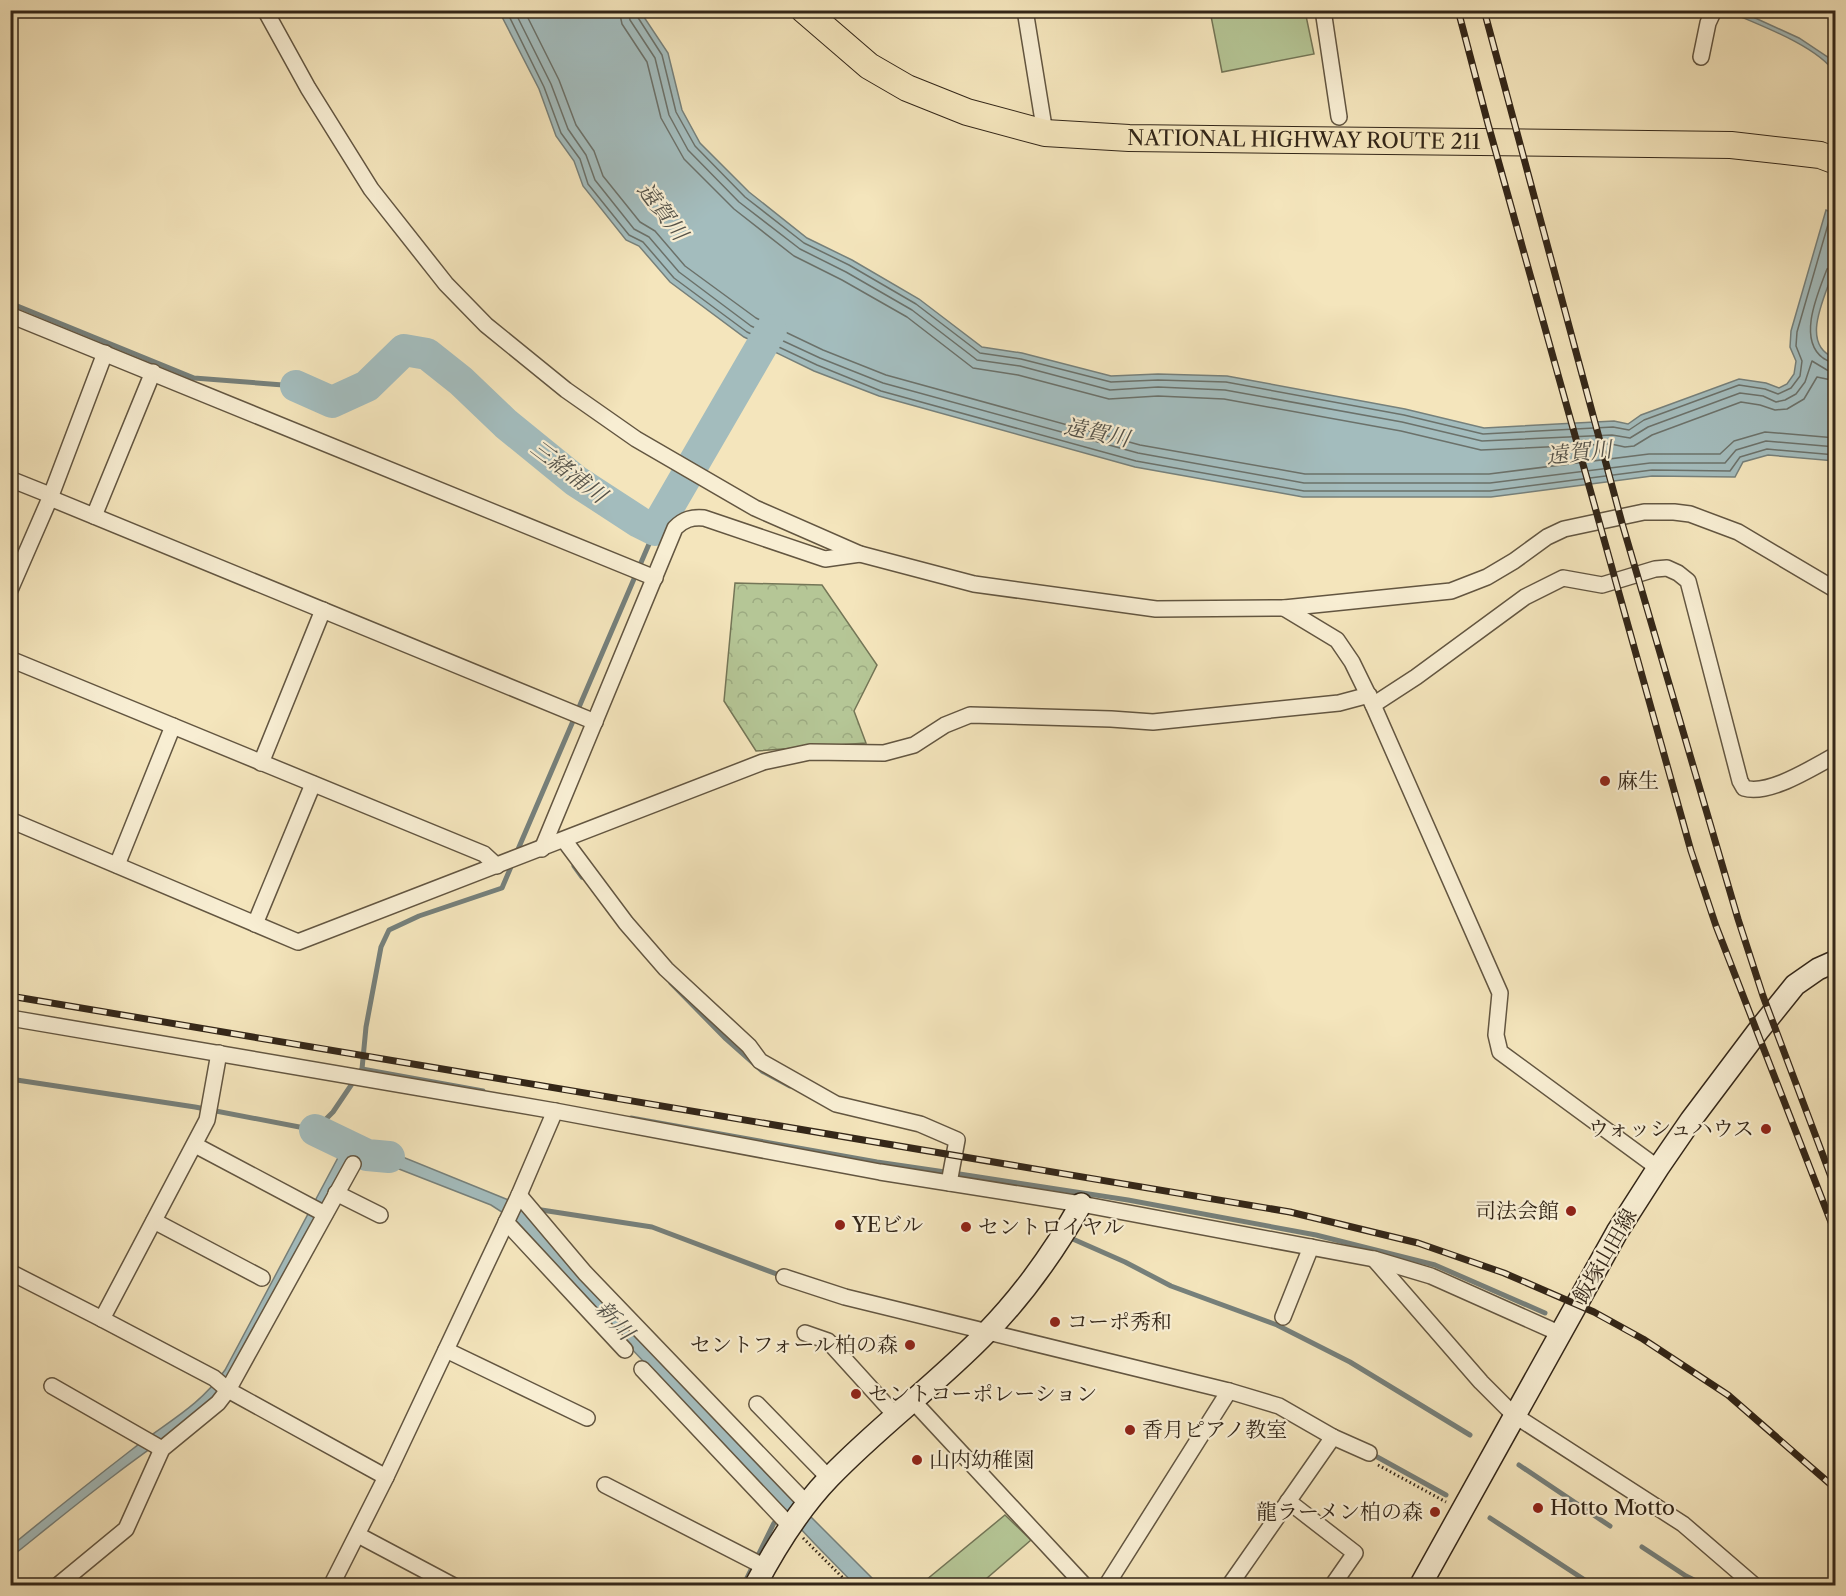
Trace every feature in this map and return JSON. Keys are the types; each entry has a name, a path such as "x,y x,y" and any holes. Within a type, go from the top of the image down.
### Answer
{"highway":[{"name":"NATIONAL HIGHWAY ROUTE 211","path":"804,10 869,66 907,88 967,112 1045,133 1129,138 1731,145 1820,155 1836,161"}],"main road":[{"name":"飯塚山田線","path":"1420,1586 1617,1232 1658,1168 1691,1120 1795,985 1818,969 1836,961"},
{"path":"755,1586 799,1516 830,1478 987,1332 1023,1292 1064,1234 1081,1204"}],"street":[{"path":"265,10 308,88 371,189 446,284 486,325 566,390 636,439 755,508 860,554 974,584 1156,609 1284,608 1451,591 1487,577 1514,561 1546,537 1564,529 1644,512 1690,514 1727,527 1836,590"},
{"path":"1025,10 1045,133"},
{"path":"1323,10 1339,117"},
{"path":"1701,57 1711,17"},
{"path":"10,315 655,578"},
{"path":"10,590 50,496 105,353"},
{"path":"94,516 153,372"},
{"path":"10,479 94,516 595,722"},
{"path":"542,849 675,528 680,523 692,517 704,518 825,559 860,554"},
{"path":"10,820 298,942 762,762 810,752 884,753 914,745 945,725 970,715 1153,722 1371,700 1416,677 1525,597 1563,578 1602,585 1655,569 1667,568 1688,581 1740,781 1744,788 1752,790 1794,779 1836,755"},
{"path":"1284,608 1337,640 1352,662 1371,700 1500,993 1496,1035 1500,1052 1658,1168"},
{"path":"261,763 323,610"},
{"path":"10,659 484,854 497,866"},
{"path":"117,865 173,726"},
{"path":"255,924 313,784"},
{"path":"564,840 626,923 666,969 748,1046 760,1062 836,1104 920,1124 957,1140 950,1176"},
{"path":"10,1018 555,1111 880,1172 950,1176 1081,1204 1374,1259 1431,1276 1561,1334"},
{"path":"102,1319 207,1120 219,1053"},
{"path":"332,1586 517,1199 555,1111"},
{"path":"195,1145 319,1211"},
{"path":"57,1586 126,1529 161,1448 218,1404 222,1385 319,1211 336,1193 353,1164"},
{"path":"336,1193 380,1215"},
{"path":"517,1199 799,1516"},
{"path":"507,1220 625,1350"},
{"path":"154,1221 262,1278"},
{"path":"1283,1317 1311,1247"},
{"path":"1374,1259 1480,1382 1514,1415 1683,1524 1755,1586"},
{"path":"10,1272 102,1319 386,1476"},
{"path":"784,1277 845,1297 1229,1391 1279,1406 1333,1437 1369,1453"},
{"path":"805,1333 828,1341 896,1416"},
{"path":"446,1350 587,1418"},
{"path":"642,1369 799,1516"},
{"path":"52,1386 161,1448"},
{"path":"1106,1586 1229,1391"},
{"path":"913,1401 1085,1586"},
{"path":"757,1404 830,1478"},
{"path":"1229,1586 1333,1437"},
{"path":"605,1485 765,1567"},
{"path":"1288,1501 1355,1553 1332,1586"},
{"path":"358,1535 453,1586"}],"path":[{"path":"1369,1453 1366,1458 1448,1503"},
{"path":"799,1516 851,1586"}],"green space":[{"path":"1210,11 1305,11 1314,54 1222,72"},
{"path":"735,583 822,585 877,665 854,711 866,743 756,751 724,701"},
{"path":"1005,1515 1031,1540 979,1585 920,1585"}],"water":[{"name":"遠賀川","path":"499,11 640,11 668,53 682,110 700,143 749,192 807,238 852,260 919,299 982,347 1022,353 1111,376 1158,374 1227,376 1405,409 1484,428 1614,421 1628,424 1641,415 1739,379 1766,383 1779,388 1787,384 1794,374 1796,361 1790,347 1791,331 1826,210 1835,214 1837,253 1816,330 1818,341 1824,351 1835,358 1835,461 1768,455 1743,462 1735,477 1652,476 1491,497 1303,497 1135,467 879,396 814,371 744,337 670,282 639,246 626,240 583,186 574,161 556,136 539,89"},
{"path":"1727,11 1740,11 1799,38 1835,62 1835,73 1827,63 1801,45"},
{"path":"350,1144 377,1153 388,1151 511,1201 522,1208 811,1517 879,1585 855,1585 505,1214 491,1205 376,1160 350,1155 229,1378 190,1418 89,1494 11,1557 11,1546 130,1451 192,1405 225,1370 341,1152"}],"waterway":[{"path":"10,303 194,378 296,386"},
{"name":"三緒浦川","path":"296,386 332,402 367,386 404,350 427,354 461,381 506,424 576,481 655,530 771,330"},
{"path":"516,854 655,530"},
{"path":"10,1079 195,1107 315,1130 333,1112 362,1069 366,1027 381,947 389,930 419,916 502,888 513,862"},
{"path":"574,866 582,877"},
{"path":"671,983 726,1039 762,1071 790,1086"},
{"path":"362,1069 483,1091"},
{"path":"631,1118 945,1172"},
{"name":"新川","path":"315,1130 367,1155 389,1157"},
{"path":"953,1173 1128,1200 1316,1235 1435,1265 1545,1313"},
{"path":"535,1209 652,1227 782,1276"},
{"path":"1066,1236 1125,1262 1171,1286 1277,1325 1350,1362 1470,1435"},
{"path":"1370,1453 1446,1495"},
{"path":"1519,1465 1610,1526"},
{"path":"1490,1518 1594,1586"},
{"path":"743,1586 774,1523"},
{"path":"1642,1547 1686,1576 1706,1586"}],"railway":[{"path":"1458,10 1691,851 1716,926 1836,1235"},
{"path":"1484,10 1622,523 1738,919 1763,996 1836,1190"},
{"path":"10,996 1290,1212 1418,1243 1504,1273 1594,1312 1643,1339 1728,1395 1836,1489"}],"place":[{"name":"麻生","path":"1605,781"},
{"name":"ウォッシュハウス","path":"1766,1129"},
{"name":"司法会館","path":"1571,1211"},
{"name":"YEビル","path":"840,1225"},
{"name":"セントロイヤル","path":"966,1227"},
{"name":"コーポ秀和","path":"1055,1322"},
{"name":"セントフォール柏の森","path":"910,1345"},
{"name":"セントコーポレーション","path":"856,1394"},
{"name":"香月ピアノ教室","path":"1130,1430"},
{"name":"山内幼稚園","path":"917,1460"},
{"name":"Hotto Motto","path":"1538,1508"},
{"name":"龍ラーメン柏の森","path":"1435,1512"}]}
